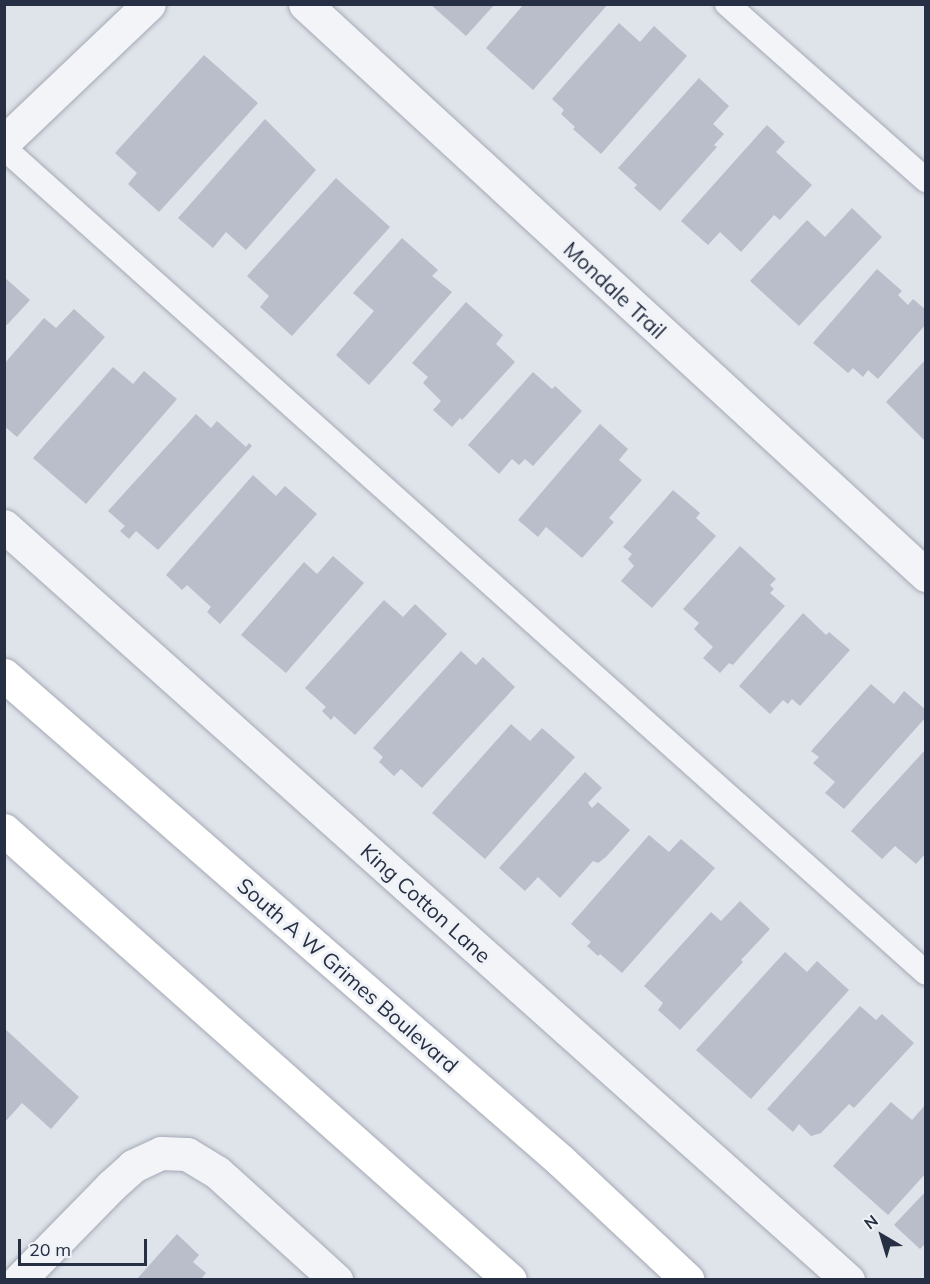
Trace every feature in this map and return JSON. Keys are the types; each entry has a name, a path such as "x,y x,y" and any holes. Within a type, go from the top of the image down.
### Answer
{"main road":[{"name":"South A W Grimes Boulevard","path":"4,675 560,1160 688,1280"},
{"path":"6,833 510,1280"}],"street":[{"path":"4,142 149,4"},
{"name":"Mondale Trail","path":"305,4 926,575"},
{"name":"King Cotton Lane","path":"4,526 848,1280"},
{"path":"19,1280 133,1166 161,1153 187,1154 217,1172 336,1280"}],"lane":[{"path":"727,4 926,180"},
{"path":"4,148 926,973"}],"building":[{"path":"430,4 495,4 466,36"},
{"path":"524,4 608,4 533,90 486,48"},
{"path":"619,23 640,42 654,26 687,56 601,154 573,129 575,127 561,114 564,110 552,99"},
{"path":"204,55 258,103 159,212 128,184 137,173 115,153"},
{"path":"699,78 729,106 713,124 724,134 714,145 717,147 660,211 634,188 637,185 618,168"},
{"path":"265,119 316,170 246,250 226,232 213,248 178,218"},
{"path":"767,125 785,142 776,152 812,185 780,220 774,215 741,252 720,232 708,245 681,221"},
{"path":"336,178 390,227 292,336 260,307 269,296 247,276"},
{"path":"852,208 882,237 799,326 750,281 807,220 825,237"},
{"path":"402,238 438,270 432,276 452,292 369,385 336,355 374,311 353,293"},
{"path":"877,269 902,291 898,295 908,305 913,299 926,310 926,324 878,379 868,370 863,377 853,368 848,373 813,343"},
{"path":"4,277 30,300 7,325 4,323"},
{"path":"466,302 503,335 496,344 515,362 462,420 460,418 452,427 433,410 441,401 423,383 428,377 412,363"},
{"path":"74,309 105,337 17,437 4,426 4,364 44,318 56,328"},
{"path":"926,359 926,442 886,402"},
{"path":"113,367 133,384 144,371 177,399 86,504 33,458"},
{"path":"533,372 552,389 555,386 582,411 533,466 525,459 519,465 512,459 499,474 468,445"},
{"path":"196,414 211,428 217,421 246,447 249,443 252,446 158,550 136,531 129,539 120,531 125,526 108,511"},
{"path":"600,424 628,449 619,460 642,480 609,518 614,522 582,558 546,527 538,537 518,520"},
{"path":"253,475 276,496 285,486 317,514 220,624 207,612 211,607 187,585 182,590 166,575"},
{"path":"673,490 700,513 696,518 716,536 652,608 621,581 634,566 628,559 632,554 623,547"},
{"path":"740,546 776,579 770,585 774,589 770,593 785,606 733,665 729,663 720,673 703,658 713,647 694,629 699,623 683,609"},
{"path":"333,556 364,583 286,673 241,635 304,562 317,574"},
{"path":"384,600 403,617 415,604 447,634 355,735 334,716 331,720 322,711 326,707 305,688"},
{"path":"803,613 826,635 829,632 850,650 800,706 792,699 788,704 783,700 770,714 739,686"},
{"path":"461,651 476,665 483,657 515,687 422,788 401,769 394,776 379,762 383,757 373,748"},
{"path":"871,684 894,704 904,691 926,710 926,717 844,809 825,793 835,782 813,763 819,757 811,751"},
{"path":"511,724 530,741 542,728 575,757 485,859 432,813"},
{"path":"926,749 926,853 916,864 895,846 882,859 851,831"},
{"path":"585,772 602,788 588,803 592,808 598,802 630,830 606,857 598,863 593,861 560,898 538,877 525,891 499,868"},
{"path":"649,835 669,852 681,839 715,868 622,973 587,946 591,942 571,924"},
{"path":"740,901 770,929 680,1030 658,1010 663,1003 644,986 711,912 721,921"},
{"path":"785,952 807,972 817,961 849,990 751,1099 696,1050"},
{"path":"860,1006 876,1020 882,1014 914,1043 854,1108 849,1104 821,1133 811,1136 799,1124 793,1132 767,1109"},
{"path":"4,1028 79,1097 51,1129 22,1103 4,1123"},
{"path":"891,1102 912,1120 926,1104 926,1173 888,1215 833,1166"},
{"path":"926,1191 926,1243 920,1249 894,1225"},
{"path":"177,1234 199,1255 193,1262 206,1273 200,1280 136,1280"}]}
